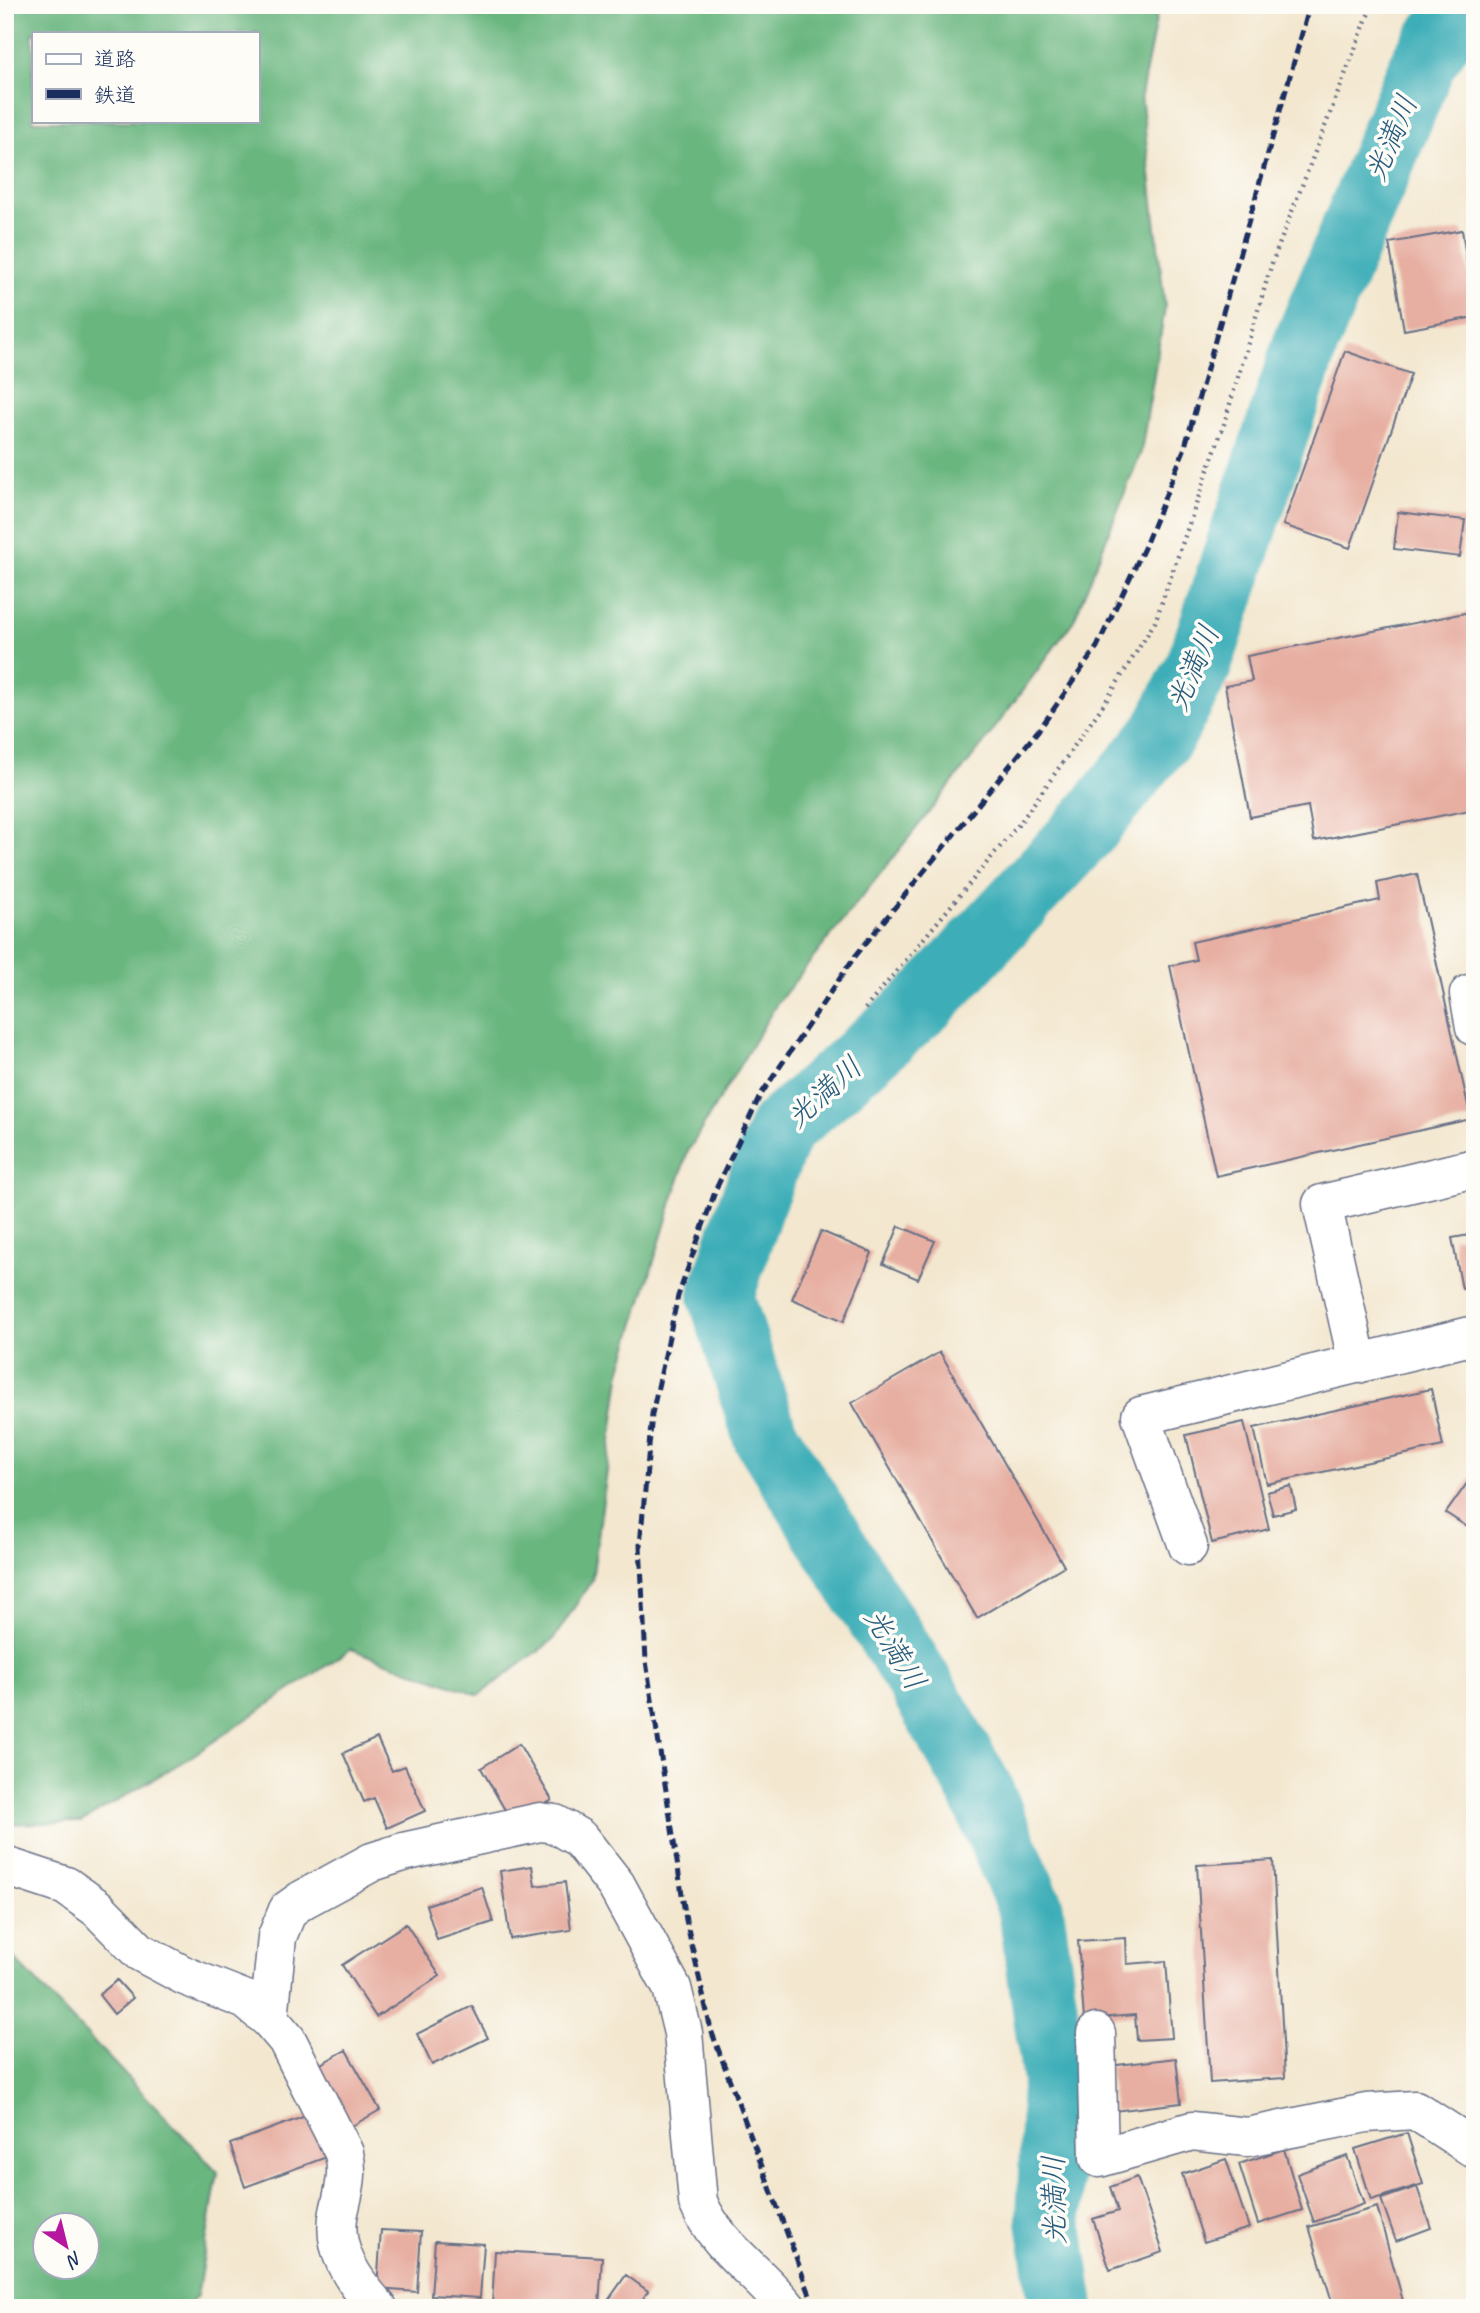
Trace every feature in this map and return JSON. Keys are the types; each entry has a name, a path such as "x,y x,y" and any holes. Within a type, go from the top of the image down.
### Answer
{"street":[{"path":"1475,993 1469,994 1475,1027"},
{"path":"1358,1364 1322,1204 1475,1168"},
{"path":"1188,1546 1141,1416 1475,1335"},
{"path":"269,2019 277,1937 288,1910 302,1900 372,1862 403,1852 540,1822 568,1829 579,1838 616,1885 661,1965 680,2008 698,2202 705,2219 722,2241 787,2308"},
{"path":"5,1866 66,1886 97,1908 141,1952 184,1976 246,2000 269,2019 287,2040 344,2153 348,2172 338,2215 337,2247 378,2308"},
{"path":"1096,2033 1098,2158 1192,2131 1247,2137 1366,2113 1415,2110 1475,2149"}],"path":[{"path":"865,1009 1020,823 1106,701 1155,622 1224,424 1272,263 1372,5"}],"green space":[{"path":"5,5 1159,5 1141,95 1165,308 1141,452 1074,620 984,743 776,1005 687,1153 621,1369 592,1580 553,1640 479,1695 351,1649 189,1758 81,1822 5,1824"},
{"path":"5,1949 218,2172 197,2296 185,2308 5,2308"}],"building":[{"path":"1462,230 1475,317 1404,330 1389,243"},
{"path":"1345,351 1411,374 1350,548 1283,525"},
{"path":"1398,512 1465,520 1460,557 1394,549"},
{"path":"1475,611 1475,809 1314,841 1308,806 1250,817 1225,686 1252,681 1247,656"},
{"path":"1417,874 1471,1119 1216,1176 1170,966 1196,960 1192,942 1380,900 1377,883"},
{"path":"899,1226 935,1241 918,1279 883,1264"},
{"path":"821,1231 872,1253 844,1321 792,1299"},
{"path":"1475,1234 1475,1286 1462,1289 1452,1238"},
{"path":"940,1352 1064,1566 977,1618 852,1403"},
{"path":"1431,1389 1443,1446 1267,1484 1254,1428"},
{"path":"1244,1422 1269,1529 1212,1543 1186,1435"},
{"path":"1475,1472 1475,1532 1446,1513"},
{"path":"1291,1486 1296,1509 1273,1515 1267,1492"},
{"path":"377,1738 392,1771 405,1766 425,1811 387,1828 374,1798 364,1802 343,1753"},
{"path":"519,1744 552,1800 513,1824 481,1768"},
{"path":"1273,1860 1285,2078 1210,2083 1197,1865"},
{"path":"532,1866 535,1886 565,1882 571,1930 510,1939 500,1871"},
{"path":"482,1887 493,1922 437,1940 426,1905"},
{"path":"406,1924 440,1976 376,2017 342,1965"},
{"path":"1126,1938 1127,1964 1166,1961 1172,2038 1137,2040 1135,2015 1084,2019 1078,1941"},
{"path":"117,1980 133,1998 114,2014 99,1995"},
{"path":"472,2006 488,2038 432,2065 417,2034"},
{"path":"346,2050 380,2110 345,2130 310,2070"},
{"path":"1176,2058 1181,2103 1114,2111 1109,2066"},
{"path":"319,2111 335,2154 245,2187 230,2144"},
{"path":"1407,2133 1423,2184 1371,2200 1355,2149"},
{"path":"1284,2149 1302,2210 1258,2224 1239,2164"},
{"path":"1347,2156 1364,2204 1314,2222 1297,2174"},
{"path":"1226,2159 1249,2228 1204,2242 1182,2174"},
{"path":"1137,2177 1163,2252 1110,2270 1093,2219 1118,2211 1110,2187"},
{"path":"1417,2187 1431,2228 1396,2241 1381,2199"},
{"path":"1377,2207 1405,2308 1334,2308 1309,2227"},
{"path":"381,2230 421,2232 417,2292 377,2289"},
{"path":"435,2241 484,2244 480,2298 431,2295"},
{"path":"495,2251 602,2257 599,2308 492,2306"},
{"path":"626,2275 648,2291 637,2308 608,2308 605,2305"}],"waterway":[{"name":"光満川","path":"1062,2308 1049,2220 1055,2080 1031,1909 979,1787 919,1682 765,1435 721,1296 750,1208 781,1129 927,1000 1087,828 1164,733 1199,665 1306,343 1423,63 1461,5"}],"railway":[{"path":"815,2308 711,2030 686,1920 646,1661 640,1545 652,1414 678,1296 716,1189 760,1096 853,959 1041,727 1097,647 1144,548 1184,450 1310,5"}]}
